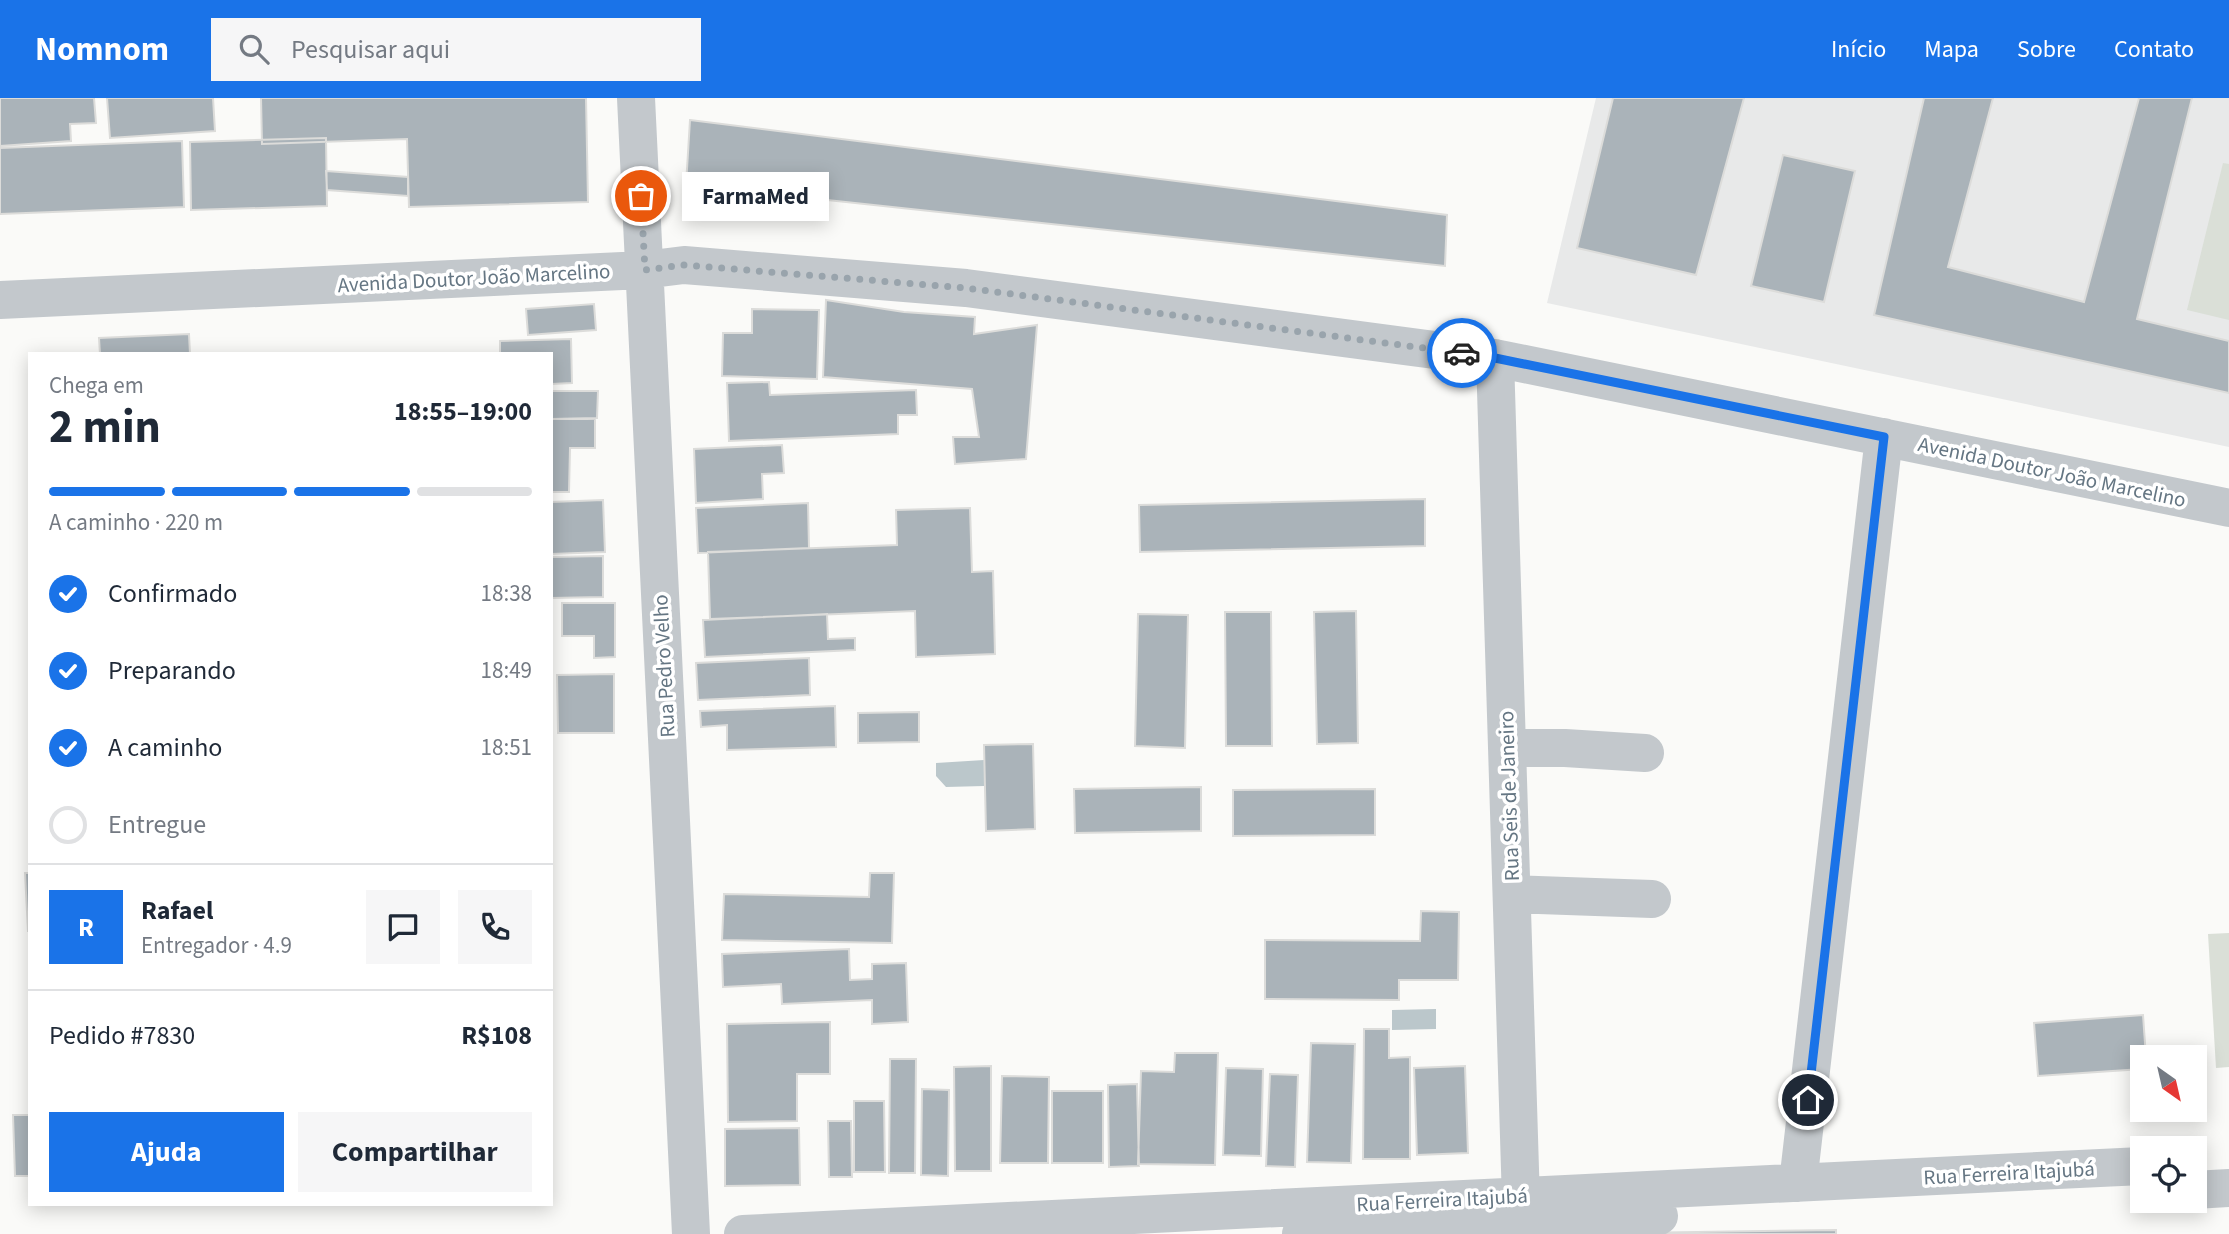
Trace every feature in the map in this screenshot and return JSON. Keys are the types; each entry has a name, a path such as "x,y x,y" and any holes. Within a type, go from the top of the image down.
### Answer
{"street":[{"name":"Rua Pedro Velho","path":"636,98 691,1234"},
{"name":"Avenida Doutor João Marcelino","path":"0,300 645,270 684,265 966,288 1495,358 2229,508"},
{"name":"Rua Seis de Janeiro","path":"1495,358 1521,1218"},
{"path":"1798,1183 1884,437"},
{"path":"1507,748 1565,748 1645,753"},
{"path":"1512,894 1652,899"},
{"path":"2207,1163 2229,1162"},
{"name":"Rua Ferreira Itajubá","path":"1301,1234 1521,1218 1798,1183 2130,1167"},
{"path":"2207,1189 2229,1188"},
{"name":"Rua Ferreira Itajubá","path":"743,1234 1521,1218 2130,1193"}],"shaded area":[{"path":"1596,98 2229,98 2229,447 1547,303"},
{"path":"2223,163 2229,164 2229,320 2187,310"},
{"path":"984,760 984,786 946,787 936,776 936,763"},
{"path":"2229,933 2229,1067 2216,1068 2208,934"},
{"path":"1436,1009 1436,1029 1392,1030 1392,1010"}],"building":[{"path":"0,98 94,98 96,123 70,124 71,141 0,146"},
{"path":"107,98 213,98 215,131 110,138"},
{"path":"261,98 586,98 588,202 409,207 407,139 262,144"},
{"path":"1613,98 1744,98 1696,275 1577,248"},
{"path":"1924,98 1993,98 1948,267 2084,302 2139,98 2192,98 2137,319 2229,341 2229,393 1874,315"},
{"path":"690,120 1447,215 1445,266 686,185"},
{"path":"326,138 327,206 191,210 190,142"},
{"path":"182,141 184,207 0,214 0,148"},
{"path":"1783,155 1855,171 1824,302 1751,286"},
{"path":"326,171 408,177 408,196 327,190"},
{"path":"826,300 904,312 975,317 974,334 1037,325 1026,459 955,464 953,437 979,437 972,389 823,377"},
{"path":"594,304 596,330 528,335 526,309"},
{"path":"752,309 819,310 817,379 722,376 723,333 752,333"},
{"path":"189,334 190,352 100,352 99,338"},
{"path":"571,339 572,383 553,384 553,352 500,352 500,341"},
{"path":"769,382 770,395 916,390 917,415 898,415 898,434 729,441 727,383"},
{"path":"553,391 598,391 597,418 553,419"},
{"path":"553,419 595,419 595,448 570,448 569,492 553,492"},
{"path":"782,445 784,473 762,474 763,499 696,503 694,449"},
{"path":"1425,499 1425,546 1140,552 1139,505"},
{"path":"603,500 605,552 553,554 553,502"},
{"path":"808,503 809,548 698,553 696,508"},
{"path":"970,508 972,572 993,571 995,654 916,657 915,611 710,619 708,552 897,545 896,510"},
{"path":"603,556 603,597 553,598 553,557"},
{"path":"562,603 615,603 615,657 594,658 594,636 562,636"},
{"path":"1356,611 1358,743 1317,744 1314,612"},
{"path":"1225,612 1271,612 1272,746 1226,746"},
{"path":"827,614 828,639 855,638 855,650 705,657 703,620"},
{"path":"1138,614 1188,615 1185,748 1135,746"},
{"path":"809,658 810,695 698,700 696,663"},
{"path":"614,674 614,733 558,733 557,675"},
{"path":"835,706 836,747 727,750 727,725 701,727 700,711"},
{"path":"919,712 919,742 858,743 858,713"},
{"path":"1033,744 1035,829 986,831 984,745"},
{"path":"1201,787 1201,831 1075,833 1074,789"},
{"path":"1375,789 1375,835 1233,836 1233,790"},
{"path":"25,873 28,873 28,931"},
{"path":"870,873 894,873 892,943 722,940 724,894 869,897"},
{"path":"1421,911 1459,912 1458,980 1399,980 1399,1000 1265,999 1265,940 1420,941"},
{"path":"849,949 850,980 872,979 872,964 906,963 908,1022 872,1024 872,1000 782,1004 781,984 723,987 722,954"},
{"path":"2143,1015 2145,1045 2130,1045 2130,1070 2038,1076 2034,1023"},
{"path":"830,1022 830,1074 797,1074 797,1121 728,1122 727,1024"},
{"path":"1364,1029 1389,1029 1389,1058 1410,1057 1410,1159 1363,1159"},
{"path":"1311,1043 1355,1044 1351,1163 1307,1162"},
{"path":"1175,1053 1218,1053 1215,1165 1138,1164 1141,1071 1174,1072"},
{"path":"890,1059 916,1059 915,1173 889,1173"},
{"path":"991,1066 991,1171 955,1171 954,1067"},
{"path":"1465,1066 1468,1153 1417,1155 1414,1068"},
{"path":"1226,1068 1263,1069 1261,1156 1223,1155"},
{"path":"1270,1074 1298,1075 1295,1167 1266,1166"},
{"path":"1002,1076 1049,1077 1048,1163 1000,1163"},
{"path":"1137,1084 1139,1166 1109,1167 1108,1085"},
{"path":"922,1089 949,1090 948,1176 921,1175"},
{"path":"1052,1091 1103,1091 1103,1163 1052,1163"},
{"path":"854,1101 884,1101 885,1172 854,1172"},
{"path":"13,1115 28,1115 28,1176 15,1176"},
{"path":"828,1121 851,1121 852,1177 829,1177"},
{"path":"799,1128 800,1185 725,1186 725,1129"},
{"path":"1836,1230 1836,1234 1632,1234 1632,1233"}],"way so far":[{"path":"641,196 645,270 684,265 966,288 1462,353"}],"place":[{"name":"FarmaMed","path":"641,196"}],"route":[{"path":"1462,353 1884,437 1808,1100"}]}
